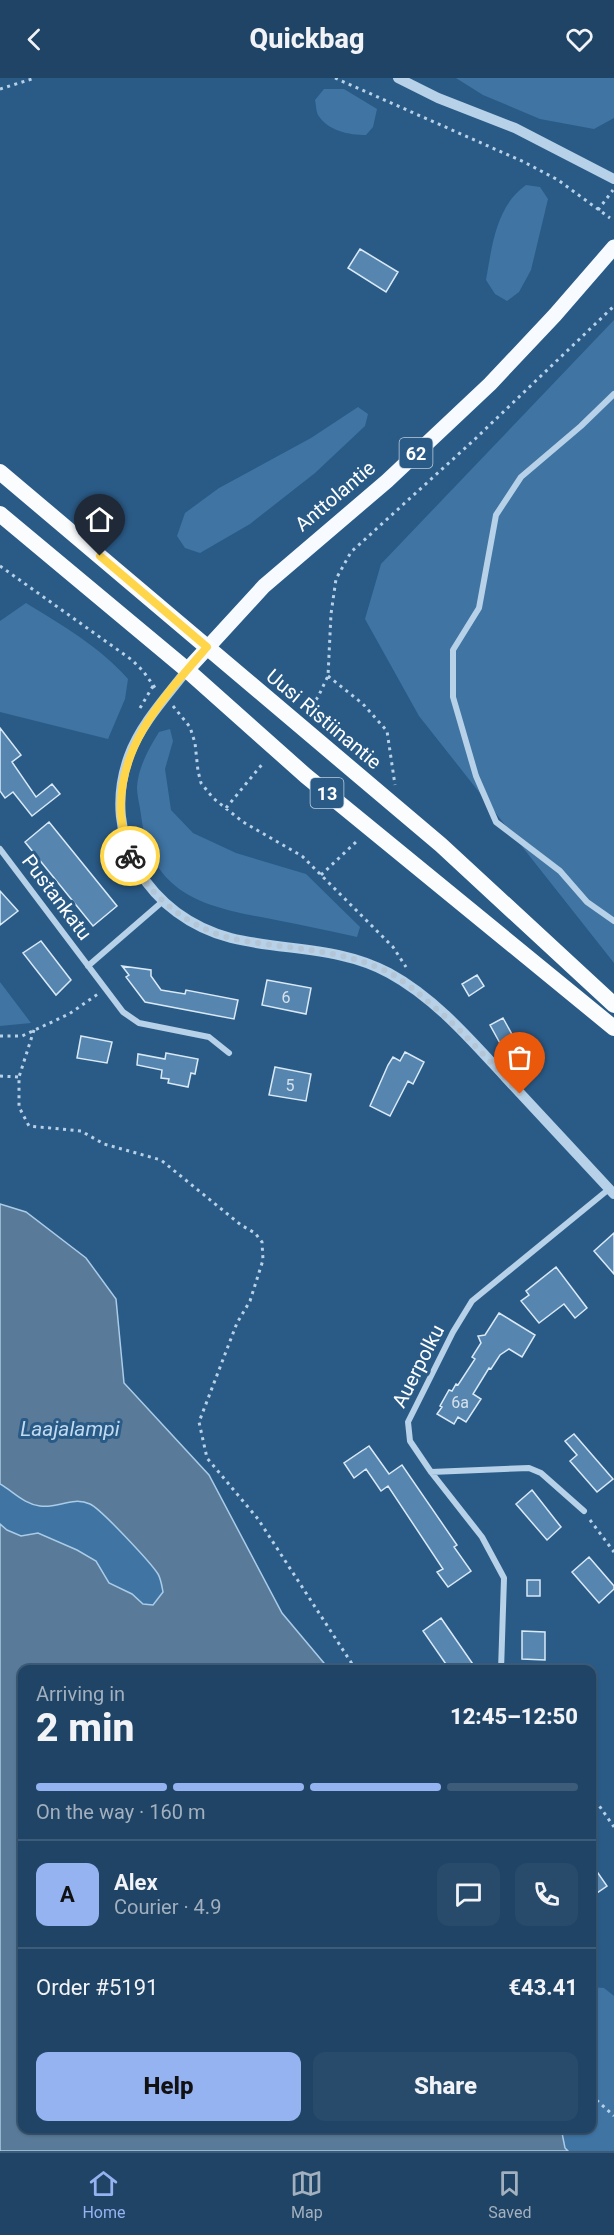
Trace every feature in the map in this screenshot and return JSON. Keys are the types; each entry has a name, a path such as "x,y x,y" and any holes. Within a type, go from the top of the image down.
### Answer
{"highway":[{"name":"Uusi Ristiinantie","path":"0,472 441,845 614,1005"},
{"name":"13","path":"0,514 187,670 306,776 614,1028"}],"main road":[{"name":"Anttolantie","path":"207,647 264,586 387,481 490,384 555,315 614,247"},
{"name":"62","path":"187,670 207,647"}],"street":[{"path":"398,78 438,98 515,128 614,179"},
{"path":"614,394 581,426 521,477 495,515 479,608 453,650 453,697 476,776 496,822 560,871 587,902 614,921"},
{"path":"187,670 139,736 129,756 121,797 121,818 130,858 148,885 162,902 183,916 219,934 354,958 387,972 410,986 461,1030 611,1191"},
{"name":"Pustankatu","path":"0,849 123,1012 139,1023 209,1037 229,1053"},
{"path":"88,966 162,902"},
{"name":"Auerpolku","path":"501,1665 504,1578 482,1538 410,1441 408,1422 453,1332 472,1301 611,1191"},
{"path":"431,1472 529,1468 541,1473 584,1511"}],"path":[{"path":"0,88 35,78"},
{"path":"334,78 525,162 558,180 610,219"},
{"path":"598,210 614,189"},
{"path":"307,712 328,676 331,614 336,579 351,552 474,441 614,306"},
{"path":"0,566 132,660 190,727 195,743 201,783 213,798 243,822 302,856 393,947 415,976 410,986"},
{"path":"328,676 363,704 387,731 395,786"},
{"path":"226,808 264,762"},
{"path":"320,875 357,841"},
{"path":"0,1036 22,1036 69,1014 106,988"},
{"path":"34,1030 19,1077 19,1107 29,1126 81,1131 104,1144 161,1160 241,1225 255,1233 262,1242 263,1260 250,1301 237,1323 199,1422 207,1458 258,1519 353,1665"},
{"path":"0,1076 19,1077"},
{"path":"584,1511 614,1552"},
{"path":"596,1801 614,1827"},
{"path":"596,2100 614,2116"}],"shaded area":[{"path":"456,78 614,78 614,118 594,129 540,119 483,95"},
{"path":"324,89 344,89 377,109 373,127 366,135 339,131 322,120 317,113 315,100"},
{"path":"526,185 540,187 548,199 531,270 519,292 507,301 495,294 486,280 493,241 502,215 516,194"},
{"path":"614,320 614,963 419,716 365,619 381,564"},
{"path":"358,407 368,414 365,426 315,473 250,524 200,553 185,548 177,536 185,513 219,488 311,438"},
{"path":"26,603 93,647 128,679 125,699 108,739 0,712 0,621"},
{"path":"170,729 173,741 165,769 171,810 193,833 236,853 306,874 360,927 357,937 227,910 205,903 170,881 156,864 147,843 137,787 142,765 151,745 159,732"},
{"path":"0,982 31,1023 0,1026"},
{"path":"0,1484 34,1505 52,1506 77,1501 90,1504 115,1525 146,1560 159,1577 163,1592 153,1605 143,1604 132,1594 109,1583 96,1561 38,1533 21,1536 7,1530 0,1524"},
{"path":"596,1987 604,1988 614,1996 614,2151 568,2151 565,2148 562,2133 596,2133"}],"water":[{"name":"Laajalampi","path":"0,1204 26,1212 86,1258 116,1299 124,1383 209,1475 282,1613 326,1665 18,1665 18,2133 562,2133 565,2148 568,2151 0,2151 0,1524 21,1536 38,1533 77,1550 96,1561 109,1583 132,1594 143,1604 153,1605 163,1592 159,1576 154,1568 115,1525 90,1504 77,1501 52,1506 34,1505 0,1484"}],"building":[{"path":"360,249 398,272 386,292 348,268"},
{"path":"0,728 21,755 12,762 36,797 52,784 60,794 32,816 13,792 5,798 0,791"},
{"path":"49,822 117,906 93,926 25,842"},
{"path":"0,891 18,911 0,925"},
{"path":"41,941 71,980 56,995 23,953"},
{"path":"122,966 151,970 151,976 161,990 185,994 186,990 238,1000 234,1019 145,1002 126,977 129,975"},
{"path":"477,975 484,986 469,996 462,984"},
{"path":"267,980 311,988 306,1014 262,1005"},
{"path":"503,1018 514,1038 501,1045 490,1025"},
{"path":"81,1036 112,1042 107,1063 77,1058"},
{"path":"405,1052 424,1062 413,1084 408,1081 390,1116 370,1106 393,1057 400,1061"},
{"path":"166,1053 198,1059 195,1074 191,1073 188,1087 168,1083 169,1079 161,1078 162,1070 137,1065 138,1054 165,1059"},
{"path":"275,1067 311,1074 306,1101 269,1095"},
{"path":"614,1233 614,1274 594,1251"},
{"path":"556,1267 587,1308 575,1318 564,1304 539,1323 521,1301 529,1295 526,1291"},
{"path":"499,1313 535,1335 522,1357 509,1349 500,1355 473,1394 481,1399 466,1422 458,1417 454,1424 437,1414 442,1407 440,1406 449,1390 452,1391 456,1384 458,1385 475,1359 472,1357 481,1343 478,1336 485,1335"},
{"path":"574,1434 613,1479 597,1492 570,1461 577,1455 565,1441"},
{"path":"369,1446 389,1474 402,1465 457,1545 454,1547 471,1571 448,1587 437,1572 443,1569 388,1486 381,1491 366,1469 354,1478 344,1463"},
{"path":"532,1490 561,1527 547,1540 516,1504"},
{"path":"589,1557 614,1586 614,1589 599,1603 572,1572"},
{"path":"527,1580 540,1580 540,1596 527,1596"},
{"path":"441,1618 474,1665 447,1665 423,1631"},
{"path":"522,1631 545,1632 545,1660 522,1659"},
{"path":"596,1870 607,1886 596,1894"}],"way so far":[{"path":"130,856 162,902 183,916 219,934 234,939 354,958 387,972 410,986 461,1030 520,1094"}],"route":[{"path":"100,556 207,647 154,714 129,756 121,797 121,818 130,856"}]}
